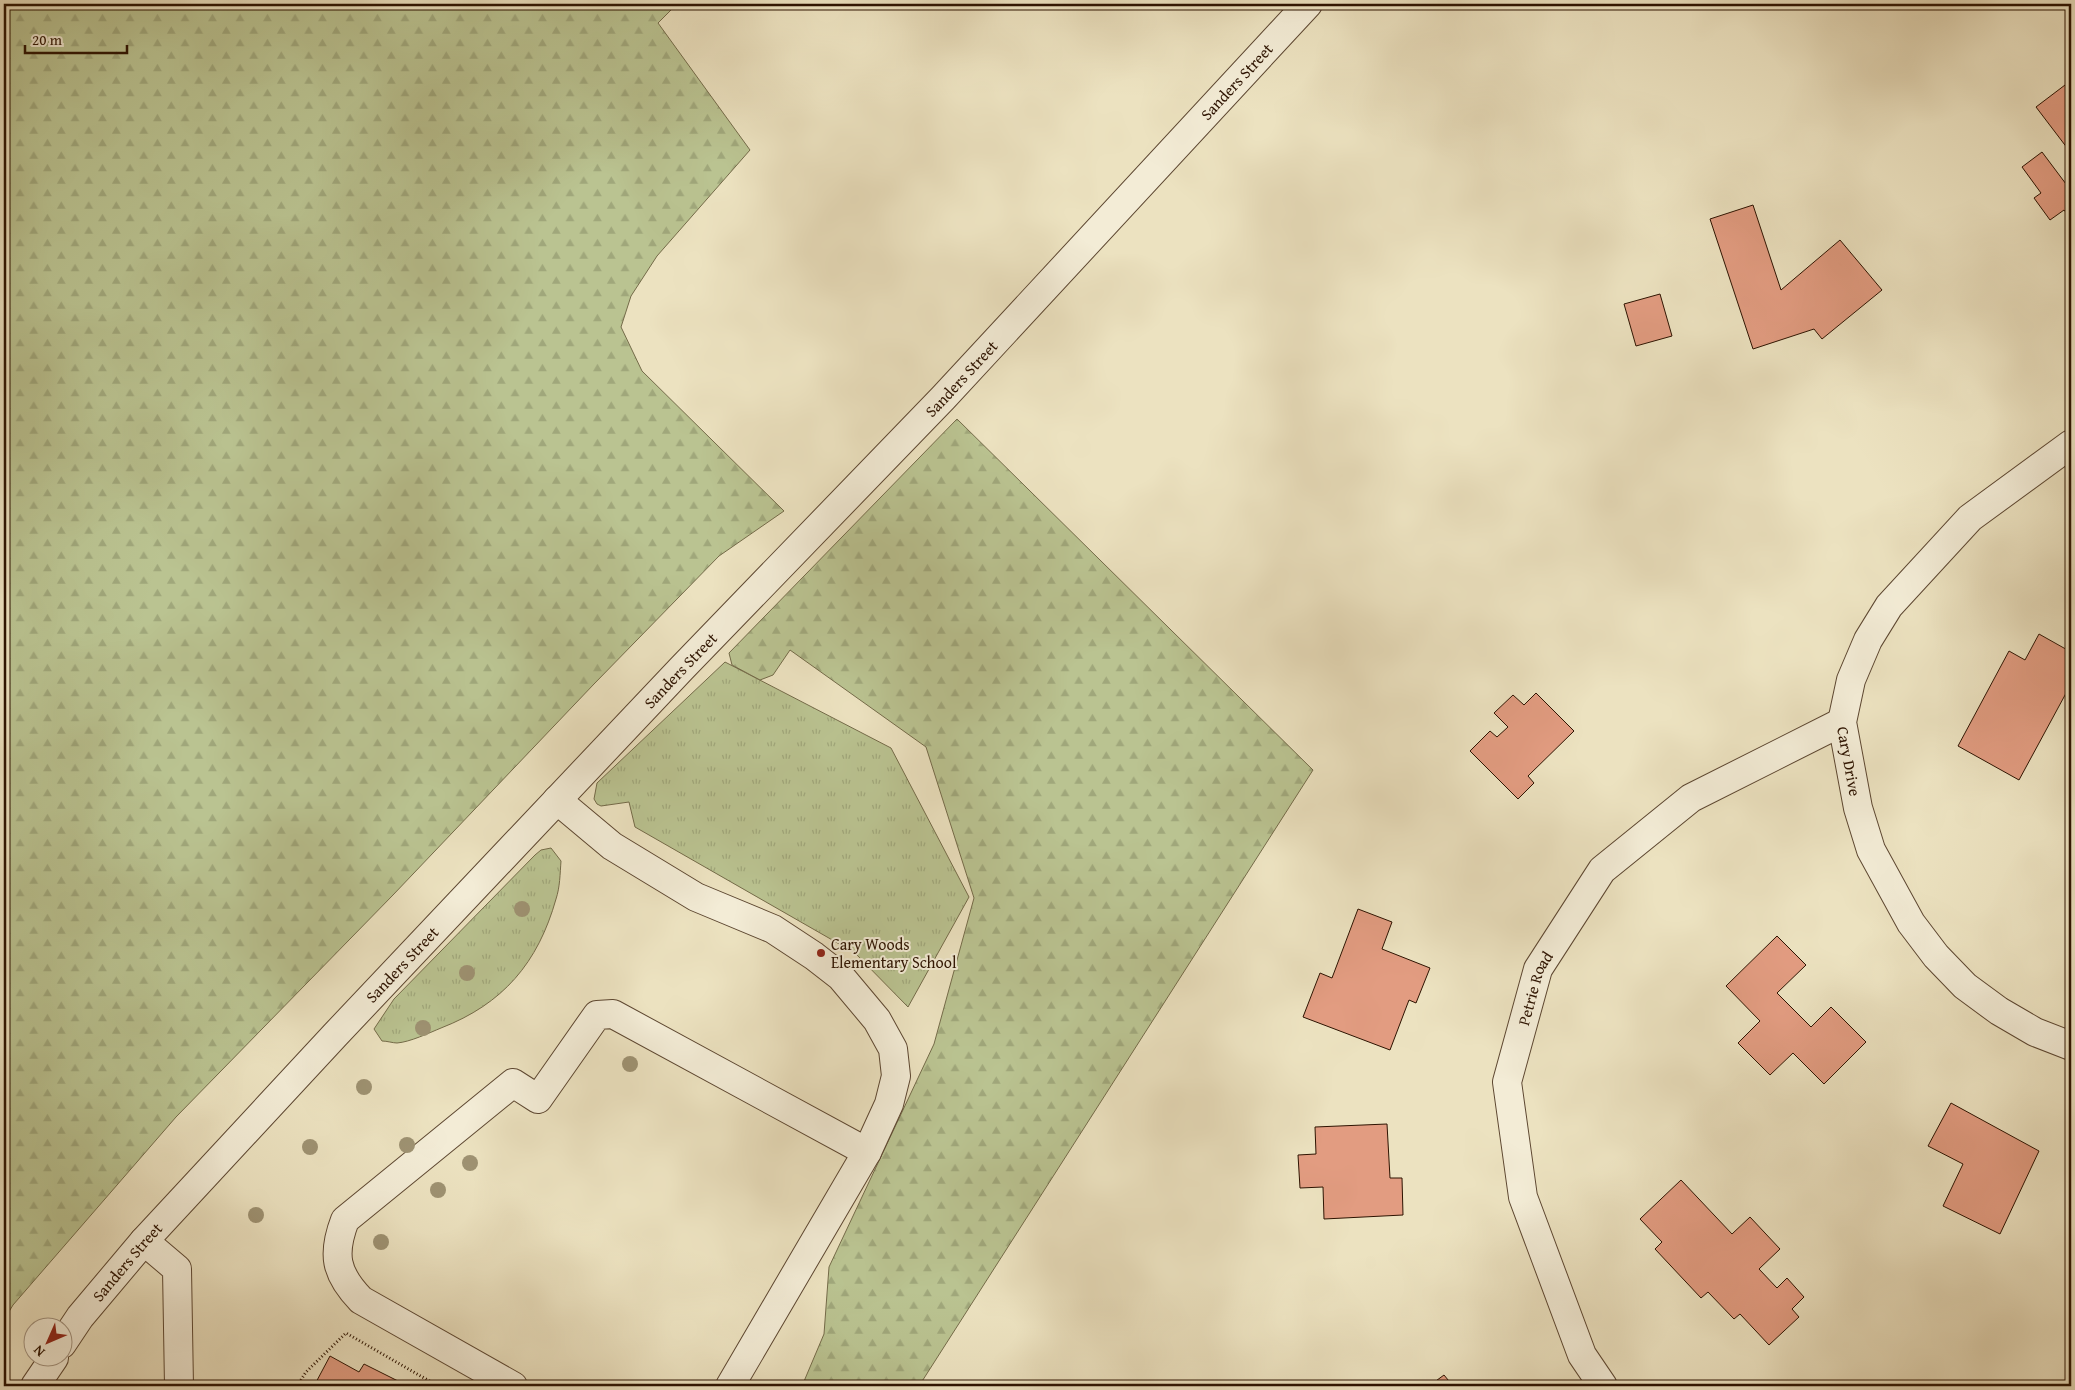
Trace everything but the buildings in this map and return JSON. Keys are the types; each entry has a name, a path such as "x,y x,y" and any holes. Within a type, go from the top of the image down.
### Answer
{"street":[{"name":"Sanders Street","path":"72,1329 144,1241 558,800 943,398 1308,4"},
{"name":"Cary Drive","path":"2071,444 1970,518 1889,606 1868,640 1851,680 1842,722 1858,808 1871,850 1911,923 1936,956 1966,986 1998,1011 2034,1032 2071,1046"},
{"name":"Petrie Road","path":"1603,1386 1582,1355 1523,1198 1507,1082 1538,969 1602,870 1691,798 1842,722"},
{"path":"558,800 612,846 696,897 773,929 814,956 841,977 877,1020 893,1049 896,1076 889,1104 867,1152 730,1386"},
{"path":"512,1386 361,1300 346,1285 339,1265 337,1241 345,1220 513,1083 538,1099 597,1015 613,1014 867,1152"},
{"path":"144,1241 176,1268 179,1386"},
{"path":"35,1386 47,1368"}],"path":[{"path":"297,1386 306,1372 346,1333 438,1386"}],"green space":[{"path":"4,4 677,4 658,23 750,150 657,256 631,296 621,327 642,371 784,511 719,556 393,895 176,1117 13,1305 4,1320"},
{"path":"957,419 1313,770 919,1386 802,1386 824,1334 829,1267 934,1044 974,898 926,747 790,650 773,675 760,680 732,665 729,653"},
{"path":"725,662 891,748 969,897 908,1007 855,953 635,827 629,802 601,806 594,799 597,783"},
{"path":"551,848 561,861 557,894 539,943 528,962 515,978 500,994 483,1007 463,1018 408,1041 397,1043 382,1041 374,1029 394,999 535,855 541,850"}],"place":[{"name":"Cary Woods Elementary School","path":"821,953"}]}
